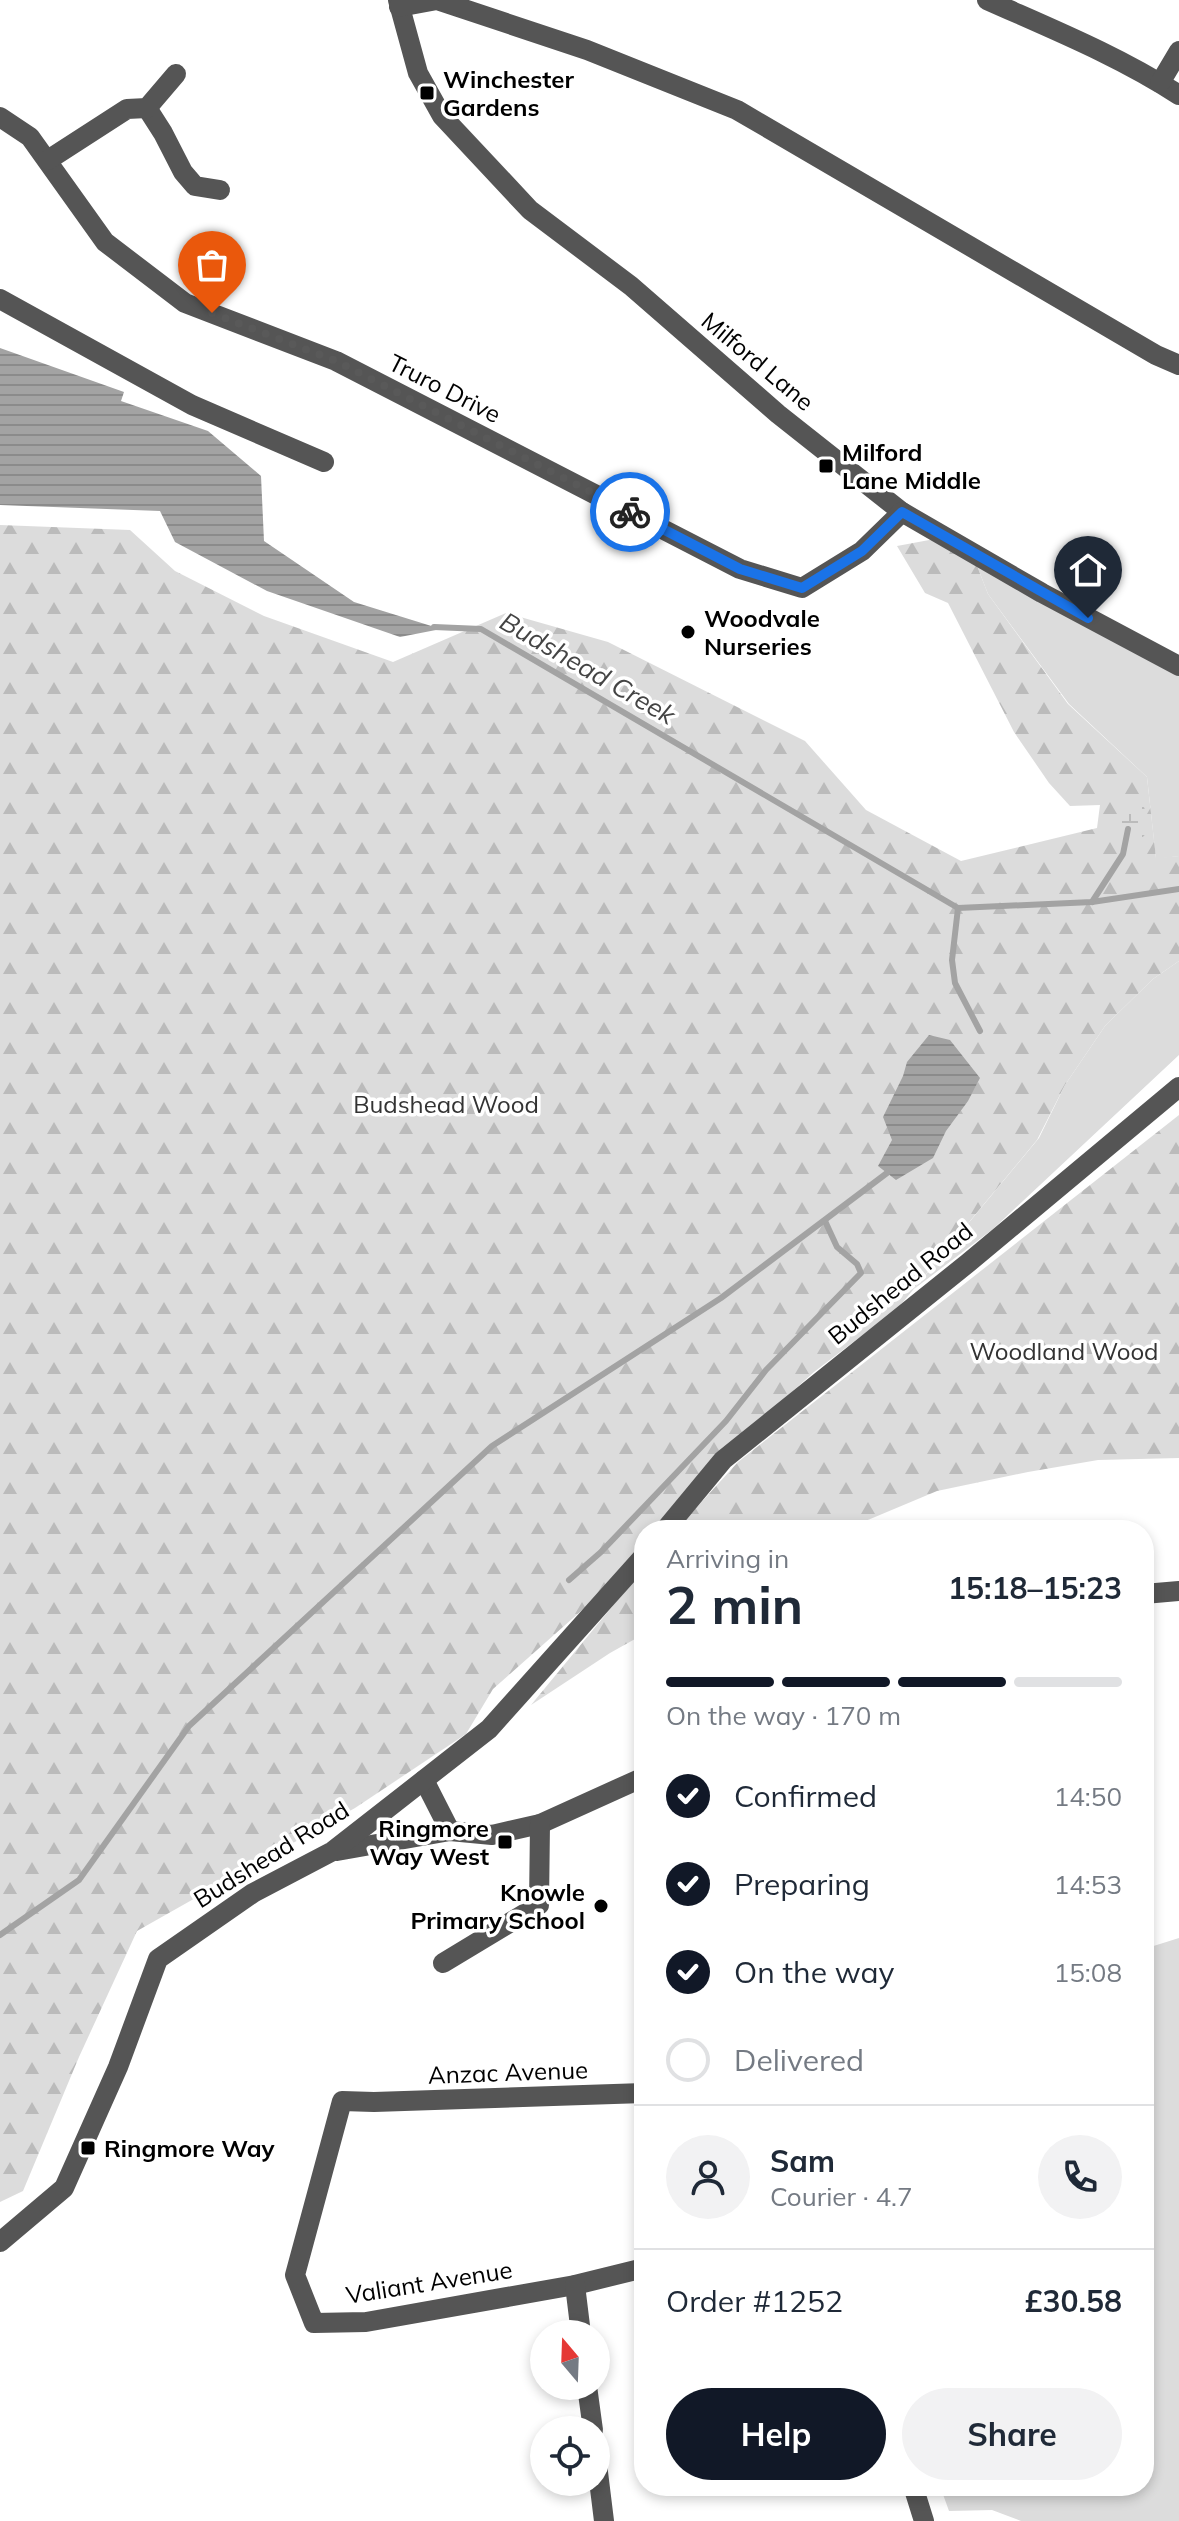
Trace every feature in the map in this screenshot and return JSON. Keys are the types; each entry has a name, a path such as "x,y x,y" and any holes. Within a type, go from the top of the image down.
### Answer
{"street":[{"path":"398,3 437,0 587,50 737,110 1156,355 1179,365"},
{"path":"987,0 1053,28 1179,95"},
{"name":"Milford Lane","path":"398,3 418,73 442,116 530,210 631,286 778,414 902,512 1042,593 1179,666"},
{"path":"1160,83 1179,51"},
{"path":"48,160 127,109 147,108 176,74"},
{"path":"147,108 183,172 195,186 220,190"},
{"name":"Truro Drive","path":"0,117 30,137 105,242 185,303 336,361 740,569 802,588 862,551 902,512"},
{"path":"0,299 192,405 324,462"},
{"name":"Budshead Road","path":"673,1520 723,1460 968,1263 1179,1087"},
{"name":"Budshead Road","path":"0,2242 64,2188 118,2067 158,1959 253,1893 333,1851 489,1729 634,1567"},
{"path":"1154,1593 1179,1591"},
{"path":"424,1780 450,1831"},
{"path":"333,1851 450,1831 492,1835 540,1824 634,1782"},
{"path":"443,1963 539,1905 540,1824"},
{"name":"Anzac Avenue","path":"374,2102 634,2093"},
{"name":"Valiant Avenue","path":"374,2102 342,2101 295,2275 314,2323 366,2322 575,2285"},
{"path":"579,2320 575,2285 634,2270"},
{"path":"601,2496 604,2521"},
{"path":"916,2496 924,2521"}],"green space":[{"name":"Budshead Wood","path":"0,525 130,530 175,571 264,616 393,662 506,613 608,642 805,741 866,810 961,861 1097,828 1100,805 1070,806 1049,783 1014,732 948,603 925,593 897,546 940,538 974,558 988,594 1068,704 1147,777 1156,858 1179,856 1179,961 1153,979 1105,1026 1065,1085 1037,1140 898,1308 814,1372 720,1457 666,1520 634,1520 634,1557 608,1587 493,1689 466,1734 355,1808 137,1931 79,2057 23,2191 0,2202"},
{"path":"974,558 1179,674 1179,856 1156,859 1147,777 1069,704 988,594"},
{"path":"1129,803 1143,805 1149,821 1146,834 1137,842 1122,834 1116,818"},
{"path":"1179,961 1179,1055 993,1229 914,1289 1039,1138 1065,1085 1105,1026 1153,979"},
{"name":"Woodland Wood","path":"1179,1115 1179,1458 1098,1460 1028,1472 937,1491 868,1520 685,1520 738,1462"},
{"path":"634,1580 634,1640 531,1705"},
{"path":"1179,1938 1179,2521 1021,2521 992,2510 949,2511 944,2496 1154,2496 1154,1946"}],"shaded area":[{"path":"0,348 124,392 121,401 208,431 261,476 264,541 354,602 441,629 400,637 267,591 175,542 160,511 0,505"},
{"path":"929,1035 950,1040 980,1078 946,1131 933,1158 896,1180 878,1166 892,1140 883,1117 907,1062"}],"waterway":[{"name":"Budshead Creek","path":"434,627 481,629 958,908 1092,902 1179,889"},
{"path":"1092,902 1123,854 1128,829"},
{"path":"958,908 952,960 955,983 980,1031"},
{"path":"0,1935 79,1880 189,1726 492,1446 721,1298 887,1173"},
{"path":"569,1580 601,1552 726,1421 766,1370 861,1273 857,1264 837,1247 825,1221"}],"way so far":[{"path":"212,313 336,361 630,512"}],"place":[{"name":"Winchester Gardens","path":"427,93"},
{"name":"Milford Lane Middle","path":"826,466"},
{"name":"Woodvale Nurseries","path":"688,632"},
{"name":"Ringmore Way West","path":"505,1842"},
{"name":"Knowle Primary School","path":"601,1906"},
{"name":"Ringmore Way","path":"88,2148"}],"route":[{"path":"630,512 740,569 802,588 862,551 902,512 1088,618"}]}
